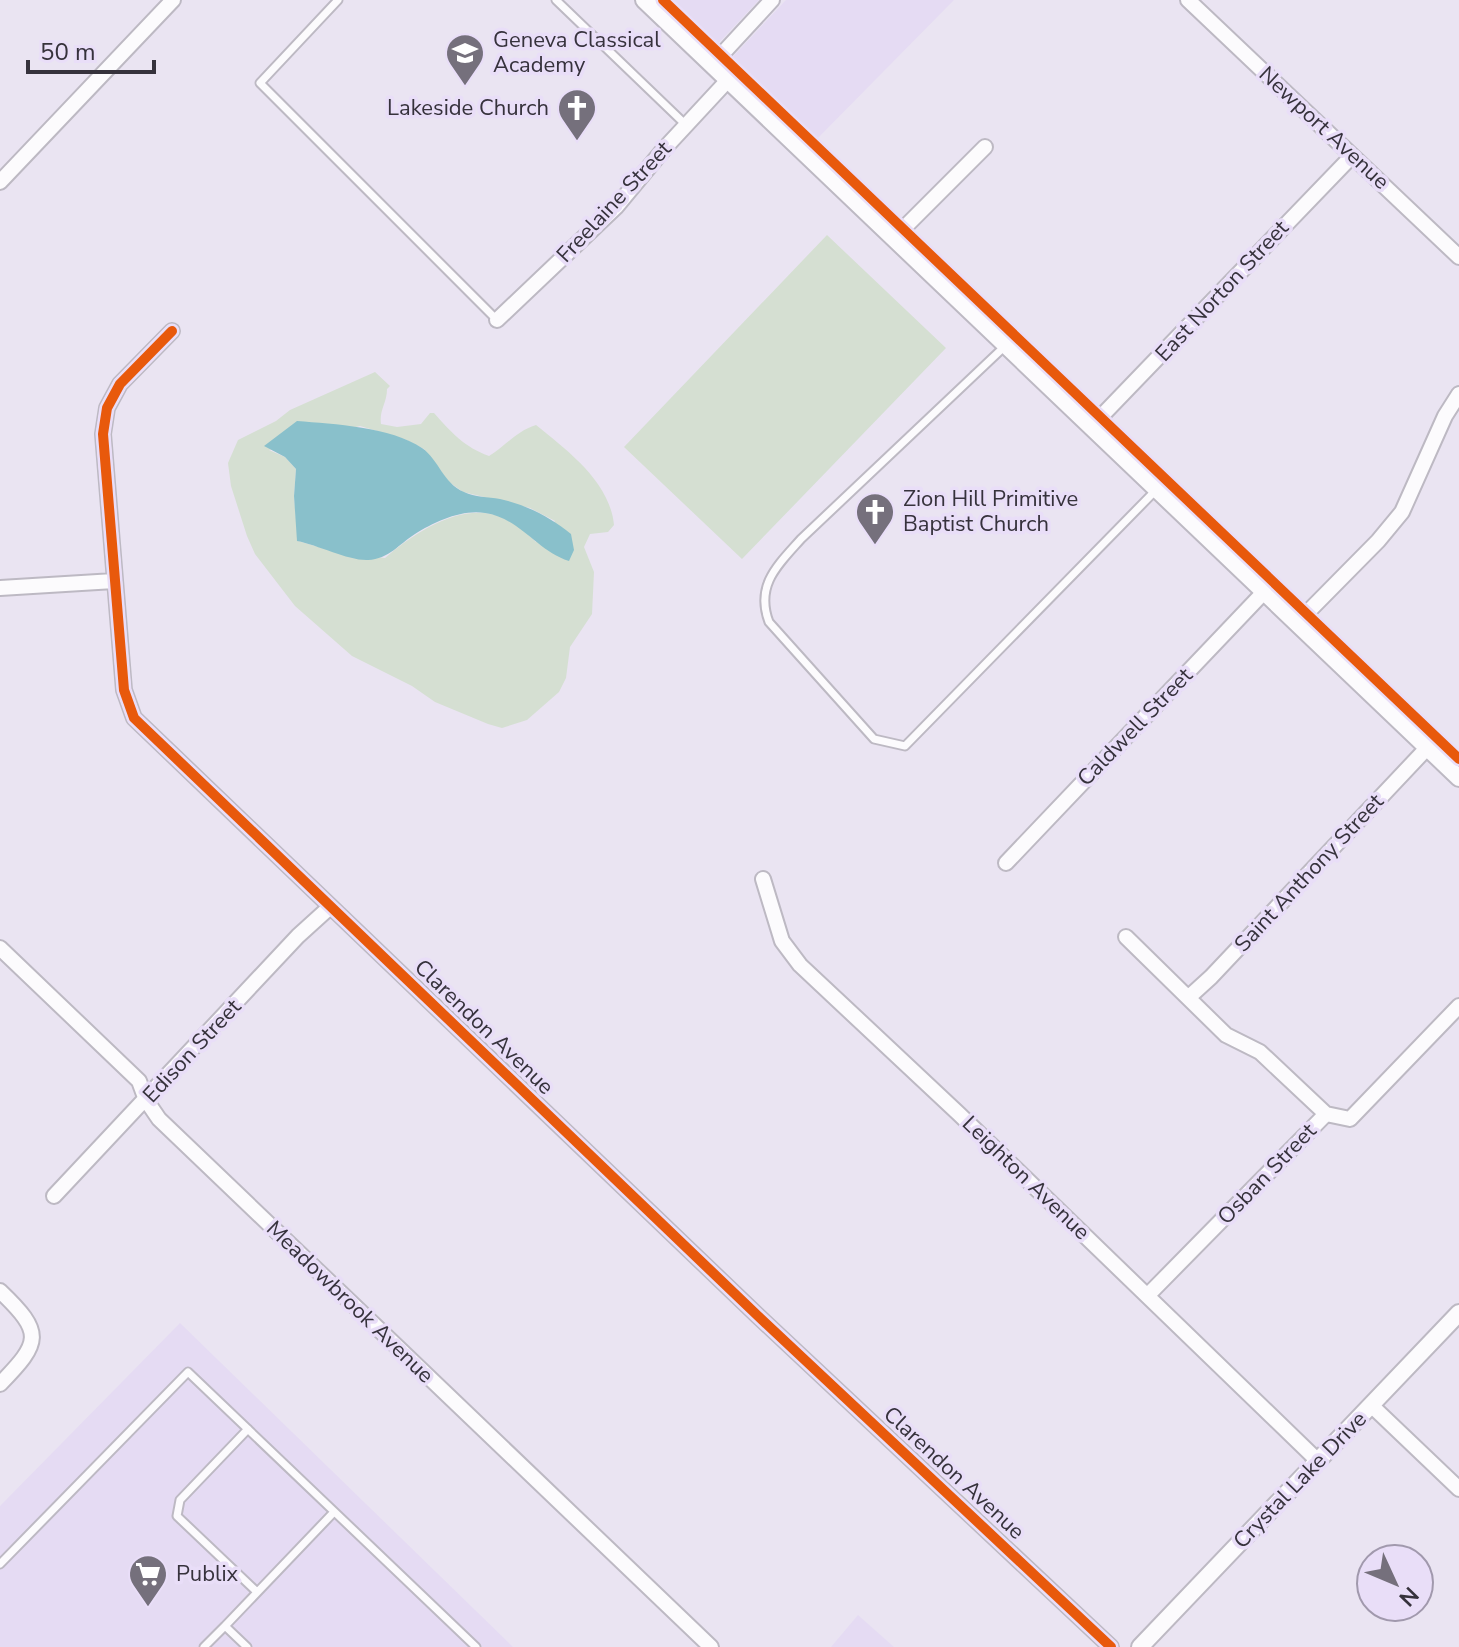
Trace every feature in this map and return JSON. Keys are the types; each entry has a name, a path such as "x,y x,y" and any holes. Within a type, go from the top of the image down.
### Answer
{"street":[{"path":"0,182 173,0"},
{"path":"644,0 1459,778"},
{"path":"712,65 772,0"},
{"name":"Newport Avenue","path":"1188,0 1459,257"},
{"name":"Freelaine Street","path":"497,320 616,207 728,80"},
{"path":"894,238 985,147"},
{"name":"East Norton Street","path":"1091,427 1352,156"},
{"name":"Clarendon Avenue","path":"172,331 120,384 107,408 103,434 124,690 134,718 758,1316 1111,1647"},
{"path":"1297,623 1378,541 1402,512 1445,416 1459,394"},
{"path":"0,588 114,581"},
{"name":"Caldwell Street","path":"1006,863 1264,592"},
{"name":"Saint Anthony Street","path":"1189,997 1427,748"},
{"name":"Leighton Avenue","path":"763,879 782,941 800,965 1318,1461"},
{"name":"Edison Street","path":"54,1196 298,936 330,907"},
{"path":"1126,937 1226,1035 1260,1052 1326,1114"},
{"name":"Meadowbrook Avenue","path":"0,948 139,1081 146,1100 159,1119 711,1647"},
{"name":"Osban Street","path":"1148,1295 1326,1114 1350,1119 1459,1006"},
{"path":"0,1291 25,1316 32,1330 32,1344 26,1358 0,1384"},
{"name":"Crystal Lake Drive","path":"1140,1647 1459,1313"},
{"path":"1371,1405 1459,1489"}],"lane":[{"path":"338,0 260,83 497,320"},
{"path":"556,0 686,125"},
{"path":"1007,345 801,539 772,573 764,591 762,605 769,622 874,739 905,746 1157,489"},
{"path":"0,1564 188,1372 476,1647"},
{"path":"248,1429 180,1500 177,1516 257,1592"},
{"path":"204,1647 334,1512"},
{"path":"225,1626 247,1647"}],"shaded area":[{"path":"657,0 759,0 711,51"},
{"path":"786,0 954,0 810,146 725,65"},
{"path":"827,235 946,348 742,559 624,447"},
{"path":"375,372 390,386 381,424 397,427 421,424 430,413 434,413 452,433 489,456 536,425 574,457 596,481 611,509 614,525 608,532 590,534 584,547 594,572 592,614 570,647 566,678 559,692 527,720 502,728 488,724 435,702 412,686 352,656 295,606 255,554 231,486 228,463 238,440 276,421 290,410","holes":["360,426 404,439 424,449 449,482 463,492 530,508 555,521 536,542 520,527 500,516 465,514 431,526 385,558 343,554 298,541 294,496 296,469 285,457 269,450"]},
{"path":"180,1323 513,1647 0,1647 0,1506"},
{"path":"858,1615 894,1647 831,1647"}],"water":[{"path":"297,421 379,431 409,441 428,453 457,488 538,512 571,534 574,550 569,561 547,550 508,521 476,512 439,521 375,559 352,558 297,541 296,469 285,457 264,446"}],"cycle path":[{"path":"663,0 1459,759"},
{"path":"172,331 120,384 107,408 103,434 124,690 134,718 758,1316 1111,1647"}],"place":[{"name":"Geneva Classical Academy","path":"465,87"},
{"name":"Lakeside Church","path":"577,142"},
{"name":"Zion Hill Primitive Baptist Church","path":"875,546"},
{"name":"Publix","path":"148,1608"}]}
